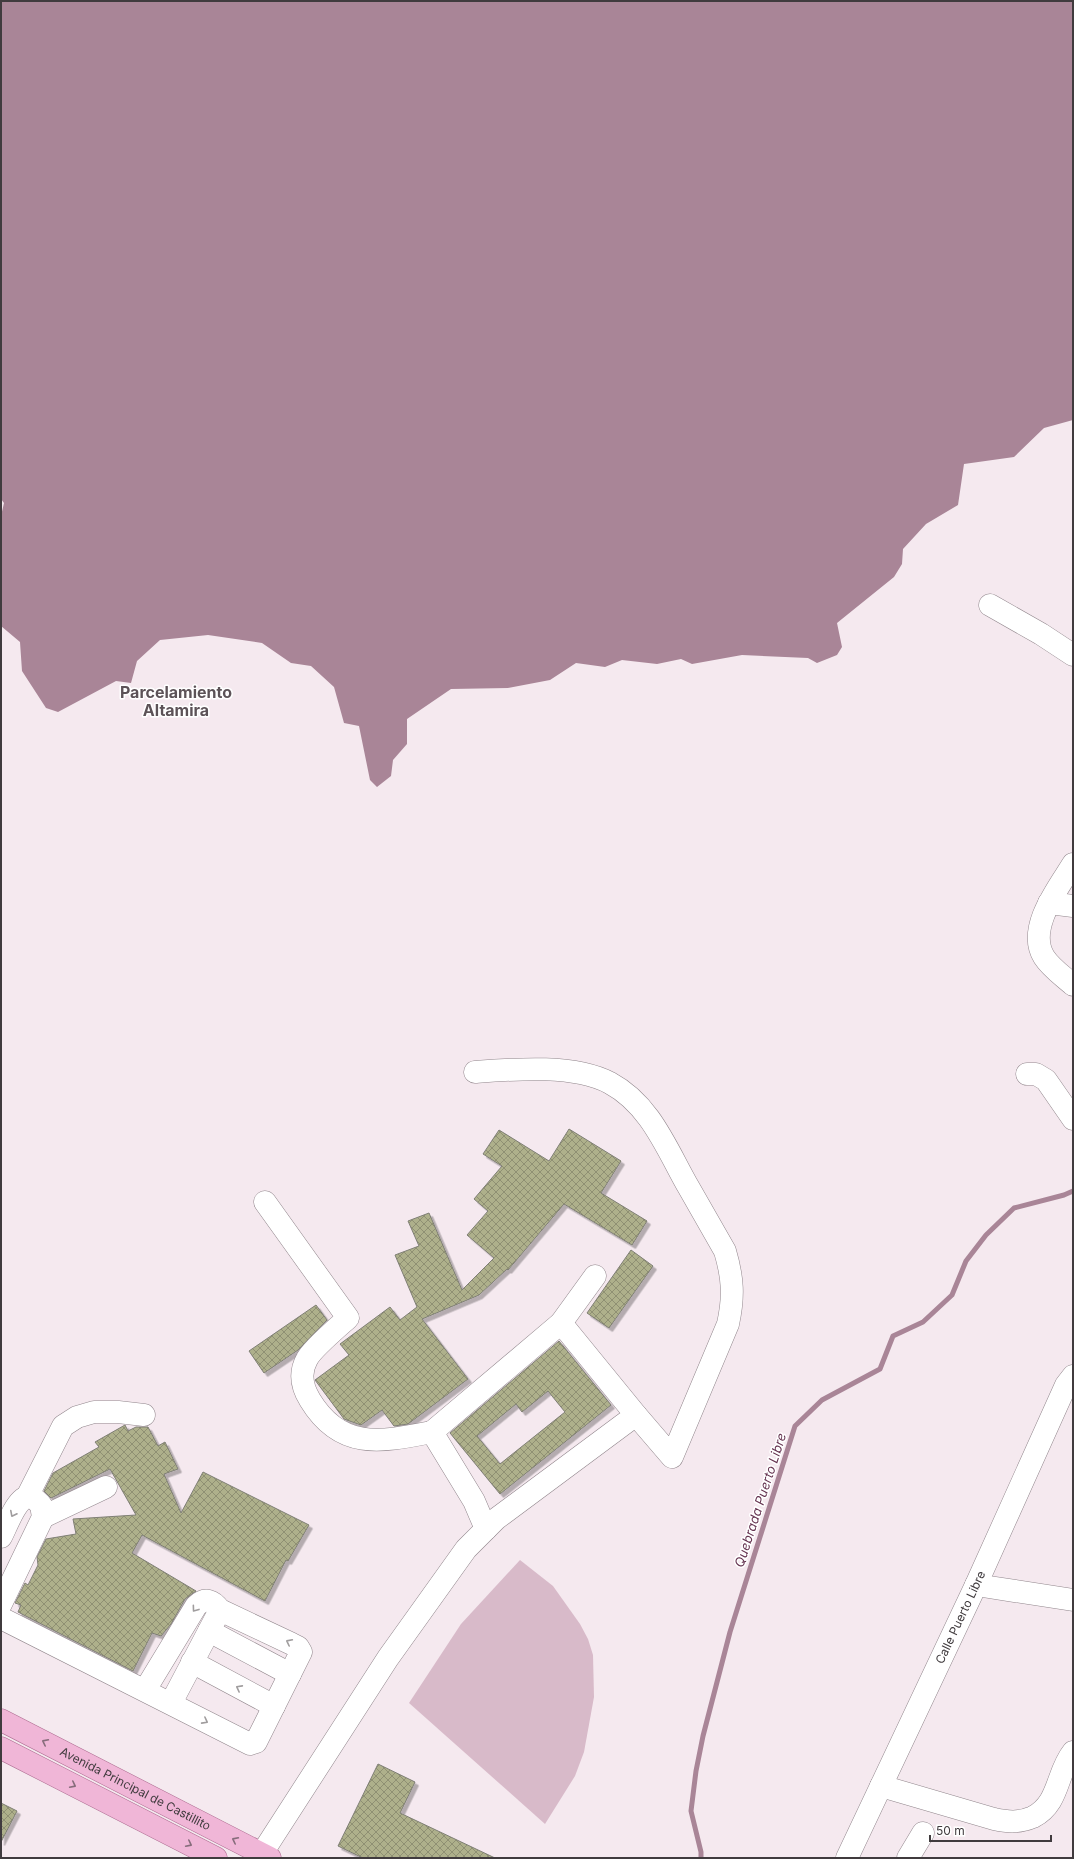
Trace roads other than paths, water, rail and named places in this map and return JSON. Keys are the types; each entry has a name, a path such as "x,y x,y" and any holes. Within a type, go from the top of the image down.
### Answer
{"main road":[{"name":"Avenida Principal de Castillito","path":"1,1720 264,1856"},
{"name":"Avenida Principal de Castillito","path":"1,1748 216,1858"}],"street":[{"path":"990,605 1041,634 1073,655"},
{"path":"1073,864 1049,903 1042,918 1040,934 1040,948 1044,957 1073,985"},
{"path":"1049,903 1073,906"},
{"path":"475,1072 559,1070 586,1074 609,1082 627,1094 642,1108 656,1129 725,1251 731,1269 733,1289 733,1303 728,1324 672,1457 561,1323"},
{"path":"1027,1074 1036,1074 1046,1080 1073,1119"},
{"path":"265,1202 348,1318 307,1358 302,1372 302,1380 305,1392 312,1403 336,1430 351,1437 372,1440 394,1440 432,1432 561,1323 595,1276"},
{"name":"Calle Puerto Libre","path":"849,1857 976,1585 1066,1385 1073,1376"},
{"path":"27,1497 63,1426 72,1420 94,1412 118,1412 144,1415"},
{"path":"264,1856 388,1658 466,1549 496,1519 636,1415"},
{"path":"432,1432 474,1501 486,1529"},
{"path":"43,1517 106,1487"},
{"path":"1,1538 20,1500 27,1497 34,1499 41,1505 43,1517 1,1604"},
{"path":"976,1585 1073,1600"},
{"path":"1,1618 250,1744 256,1742 301,1652 298,1647 220,1610 215,1604 208,1600 201,1601 196,1606 145,1690"},
{"path":"171,1703 220,1610"},
{"path":"209,1631 290,1674"},
{"path":"192,1662 274,1706"},
{"path":"881,1786 994,1819 1007,1822 1019,1822 1037,1814 1048,1806 1063,1769 1073,1752"},
{"path":"908,1858 923,1833"}],"waterway":[{"name":"Quebrada Puerto Libre","path":"701,1858 701,1852 691,1811 696,1771 703,1736 730,1632 795,1426 822,1400 880,1369 893,1336 923,1322 952,1295 966,1261 986,1235 1014,1208 1064,1195 1073,1191"}],"district":[{"name":"Parcelamiento Altamira","path":"176,701"}]}
